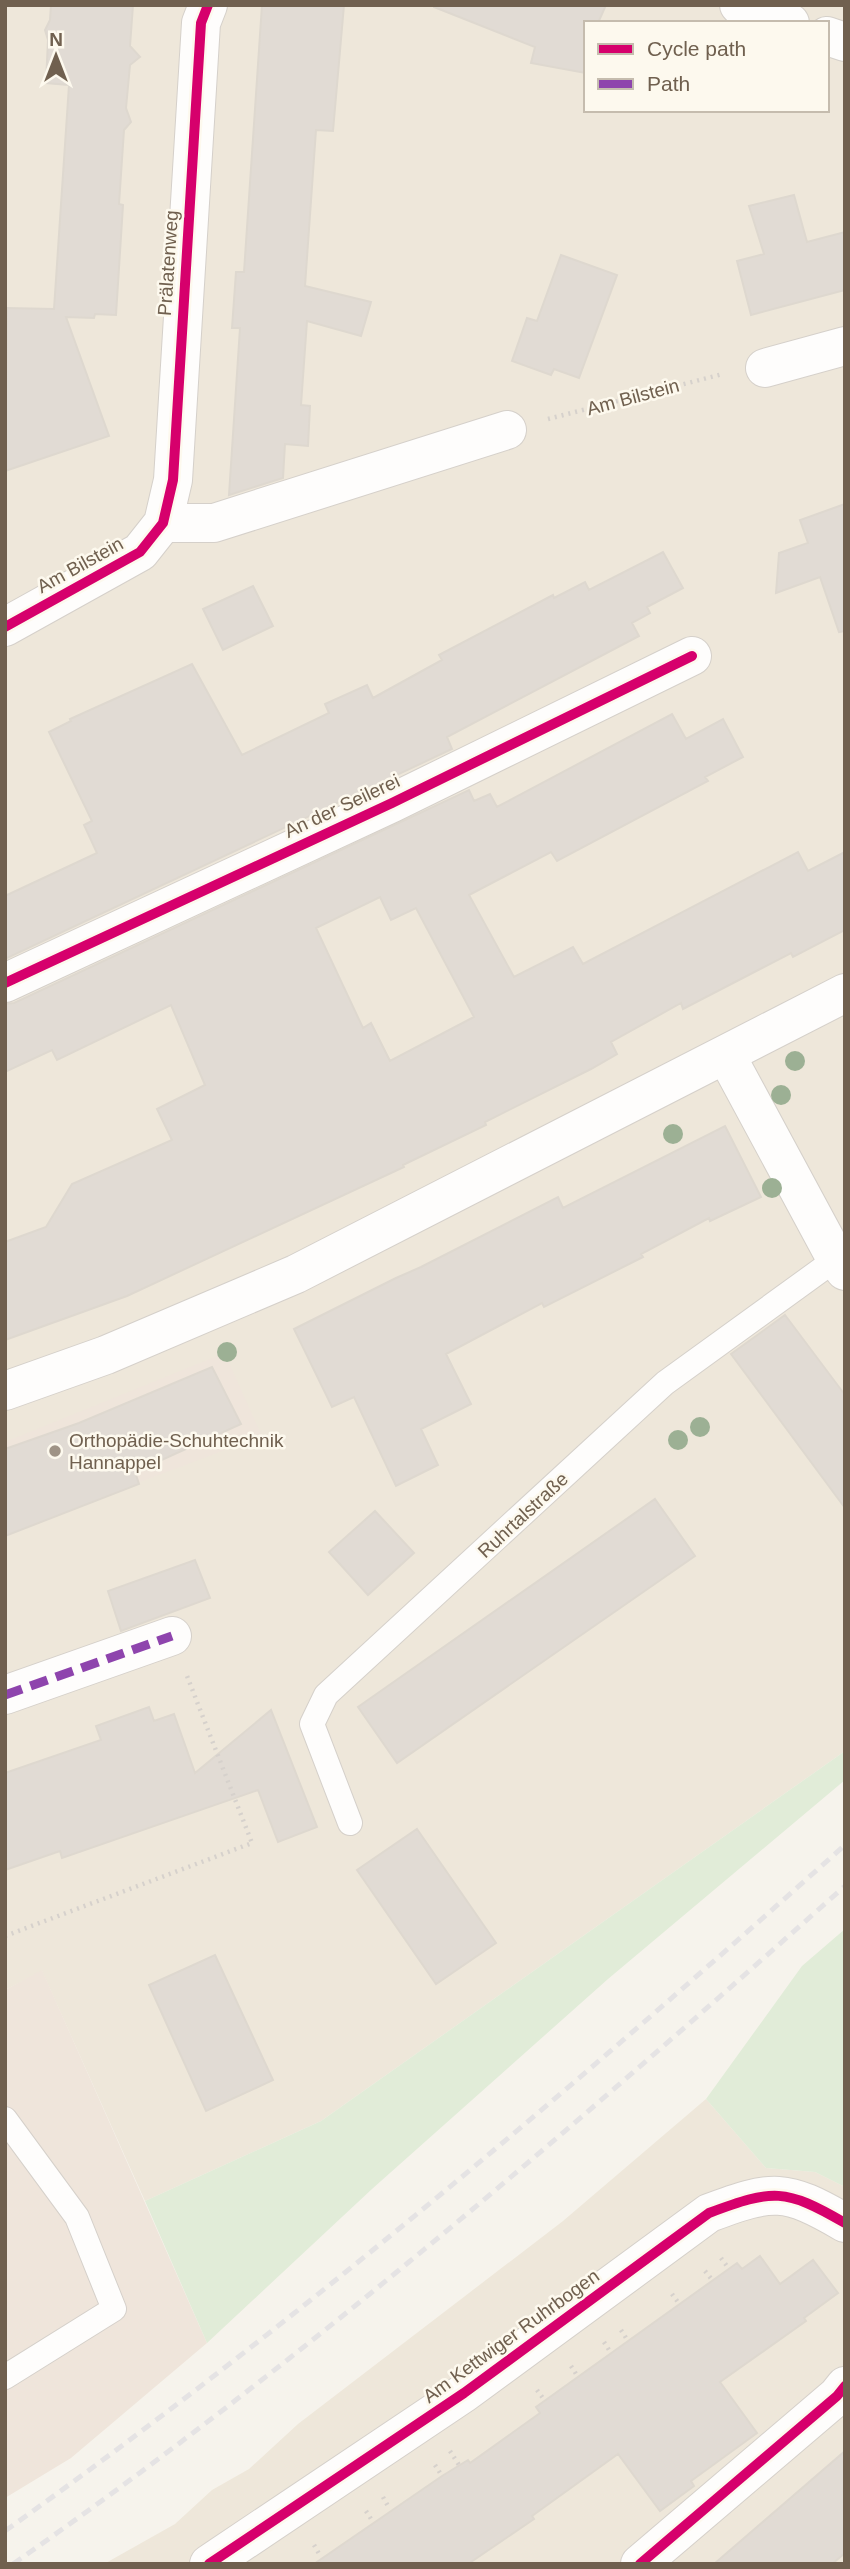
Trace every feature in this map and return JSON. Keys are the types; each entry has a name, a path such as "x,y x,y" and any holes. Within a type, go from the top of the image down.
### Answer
{"street":[{"name":"Prälatenweg","path":"163,523 173,480 201,23 208,5"},
{"path":"739,5 784,21"},
{"path":"765,368 845,346"},
{"path":"163,523 214,523 507,430"},
{"name":"Am Bilstein","path":"5,627 140,552 163,523"},
{"name":"An der Seilerei","path":"5,983 392,803 692,656"},
{"path":"5,1391 106,1355 296,1274 845,993"},
{"name":"Ruhrtalstraße","path":"726,1055 840,1265"},
{"path":"5,1695 172,1636"},
{"name":"Am Kettwiger Ruhrbogen","path":"209,2564 464,2393 709,2213 752,2197 789,2195 815,2205 845,2223"},
{"path":"640,2564 837,2396 845,2386"}],"lane":[{"name":"Ruhrtalstraße","path":"350,1823 312,1724 326,1695 665,1384 840,1265"},
{"path":"5,2119 77,2217 114,2309 5,2377"}],"path":[{"path":"5,1936 252,1843 172,1636"}],"shaded area":[{"path":"5,5 845,5 845,1751 321,2121 145,2201 42,1971 5,1990"},
{"path":"227,1352 230,1365 262,1436 5,1533 5,1442"},
{"path":"42,1970 207,2343 71,2458 5,2498 5,1990"},
{"path":"706,2099 766,2168 815,2172 845,2187 845,2564 104,2564 175,2524 212,2490 249,2469 298,2424 563,2221"}],"green space":[{"path":"845,1751 845,1780 608,1979 372,2189 207,2343 145,2201 321,2121"},
{"path":"845,1929 845,2187 815,2172 766,2168 706,2099 802,1966"}],"building":[{"path":"51,5 133,5 130,46 140,57 130,65 126,108 131,122 124,130 119,204 123,205 116,315 95,314 94,318 66,317 109,436 5,471 7,308 54,309 69,85 46,83 48,40 45,30 50,20"},
{"path":"262,5 344,5 333,131 316,130 305,286 371,302 361,336 307,321 301,405 310,406 308,446 285,444 283,478 229,495 240,328 232,328 236,272 244,272"},
{"path":"606,5 599,21 584,21 584,73 531,63 535,47 434,7"},
{"path":"794,195 807,242 845,232 845,290 751,315 737,261 764,254 749,206"},
{"path":"561,255 617,275 579,378 554,369 551,375 512,361 527,318 537,321"},
{"path":"845,504 845,631 839,632 820,577 776,593 779,553 808,543 800,520"},
{"path":"663,552 683,588 647,607 650,613 632,623 639,636 447,737 452,749 5,959 5,896 97,853 84,825 92,821 49,732 71,721 70,719 192,664 242,755 329,713 325,704 367,685 373,698 442,660 439,655 553,595 554,598 585,582 589,590"},
{"path":"253,586 273,626 223,650 203,609"},
{"path":"672,714 686,739 723,719 743,757 705,777 708,781 557,861 551,852 469,895 514,977 573,947 583,964 798,852 808,871 845,852 845,930 793,957 791,953 683,1009 681,1003 611,1042 617,1054 485,1122 486,1125 403,1165 404,1167 127,1296 5,1340 5,1242 46,1227 72,1184 172,1140 157,1109 205,1085 171,1005 57,1060 52,1050 5,1072 5,1004 14,1003 469,790 474,801 490,794 497,807","holes":["380,897 391,920 416,908 474,1017 390,1061 371,1023 363,1028 316,928"]},
{"path":"725,1126 761,1197 710,1221 709,1218 641,1254 643,1257 544,1307 542,1303 446,1354 471,1404 421,1429 438,1465 396,1486 354,1397 332,1407 294,1329 558,1197 563,1208"},
{"path":"785,1315 845,1395 845,1508 731,1354"},
{"path":"212,1367 241,1424 135,1472 139,1484 5,1536 5,1449 79,1423"},
{"path":"655,1499 695,1556 397,1763 358,1707"},
{"path":"375,1511 414,1553 368,1595 329,1552"},
{"path":"195,1560 210,1598 121,1631 108,1591"},
{"path":"149,1707 154,1721 174,1714 195,1773 271,1710 317,1827 278,1842 258,1790 62,1858 60,1851 5,1870 5,1773 101,1740 96,1726"},
{"path":"417,1829 496,1943 436,1984 357,1870"},
{"path":"215,1955 273,2080 206,2111 149,1985"},
{"path":"760,2256 780,2284 813,2260 838,2293 804,2318 806,2321 720,2382 757,2433 691,2481 694,2486 660,2511 618,2454 532,2516 534,2519 468,2564 314,2564 442,2476 468,2460 470,2463 540,2413 536,2407 737,2263 742,2269"},
{"path":"845,2451 845,2553 832,2564 714,2564"}],"railway":[{"path":"5,2531 223,2369 434,2200 538,2113 845,1845"},
{"path":"13,2564 122,2486 335,2322 643,2064 845,1886"}],"marked path":[{"path":"5,1695 172,1636"}],"cycle path":[{"path":"5,627 140,552 163,523 173,480 201,23 208,5"},
{"path":"5,983 392,803 692,656"},
{"path":"209,2564 464,2393 709,2213 764,2196 778,2196 807,2203 845,2223"},
{"path":"640,2564 837,2396 845,2386"}],"place":[{"name":"Orthopädie-Schuhtechnik Hannappel","path":"55,1451"}]}
